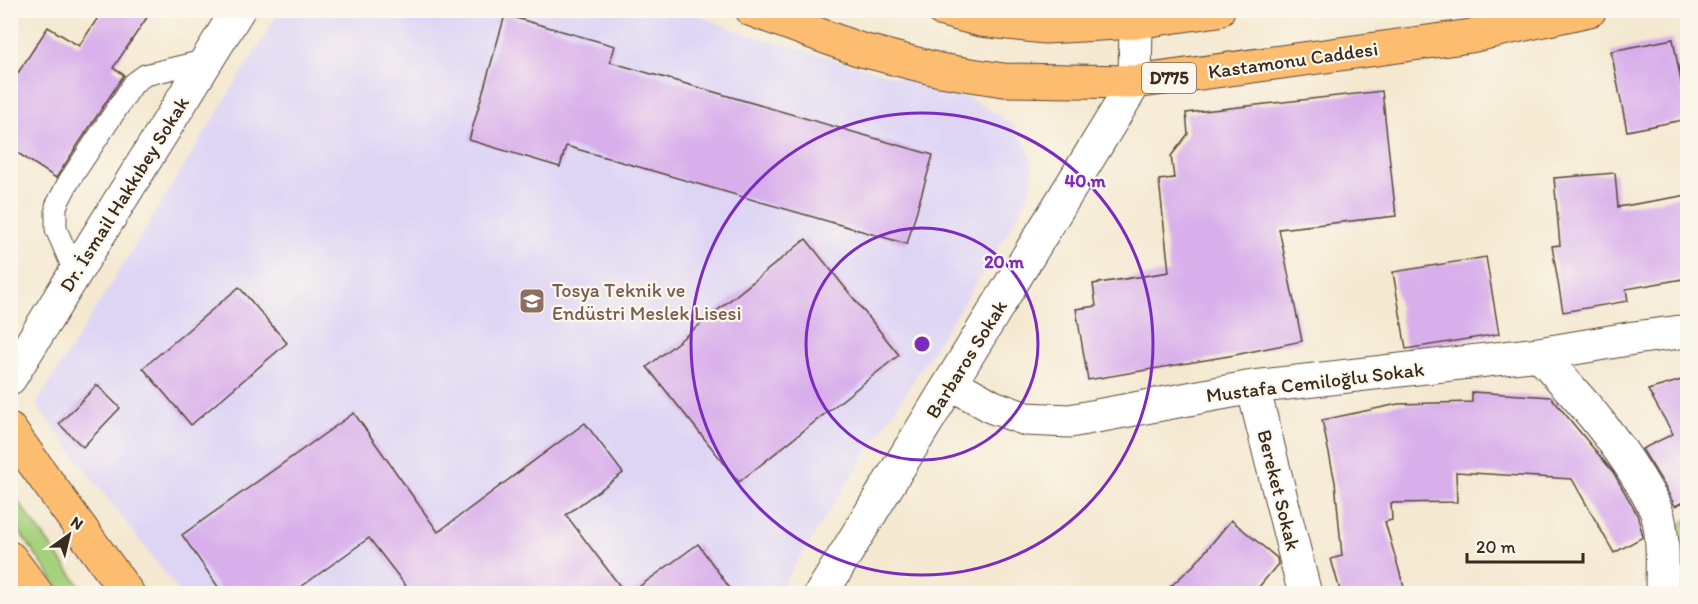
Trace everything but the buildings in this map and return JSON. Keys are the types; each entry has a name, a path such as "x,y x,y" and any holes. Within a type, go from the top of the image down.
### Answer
{"main road":[{"name":"Kastamonu Caddesi","path":"752,10 858,49 939,70 1003,80 1135,82 1471,36 1590,10"},
{"path":"943,10 981,20 1045,27 1136,22 1218,10"},
{"path":"10,430 128,594"},
{"path":"10,558 37,594"}],"street":[{"name":"Dr. İsmail Hakkıbey Sokak","path":"10,378 238,10"},
{"path":"1135,82 1136,22"},
{"name":"Barbaros Sokak","path":"821,594 1135,82"},
{"name":"Mustafa Cemiloğlu Sokak","path":"951,383 993,407 1026,419 1070,421 1253,387 1539,354 1688,331"},
{"path":"1539,354 1622,449 1647,493 1657,513 1661,529 1662,594"},
{"name":"Bereket Sokak","path":"1253,387 1305,594"}],"lane":[{"path":"75,273 56,229 56,206 69,181 134,83 145,75 207,60"}],"shaded area":[{"name":"Tosya Teknik ve Endüstri Meslek Lisesi","path":"280,11 686,11 737,31 969,98 999,115 1017,130 1028,149 1033,167 1031,186 1026,202 989,263 777,593 180,593 36,405"}],"green space":[{"path":"11,492 85,593 63,593 11,520"},
{"path":"1687,520 1687,593 1683,593 1678,526"}],"place":[{"name":"Tosya Teknik ve Endüstri Meslek Lisesi","path":"532,301"}]}
